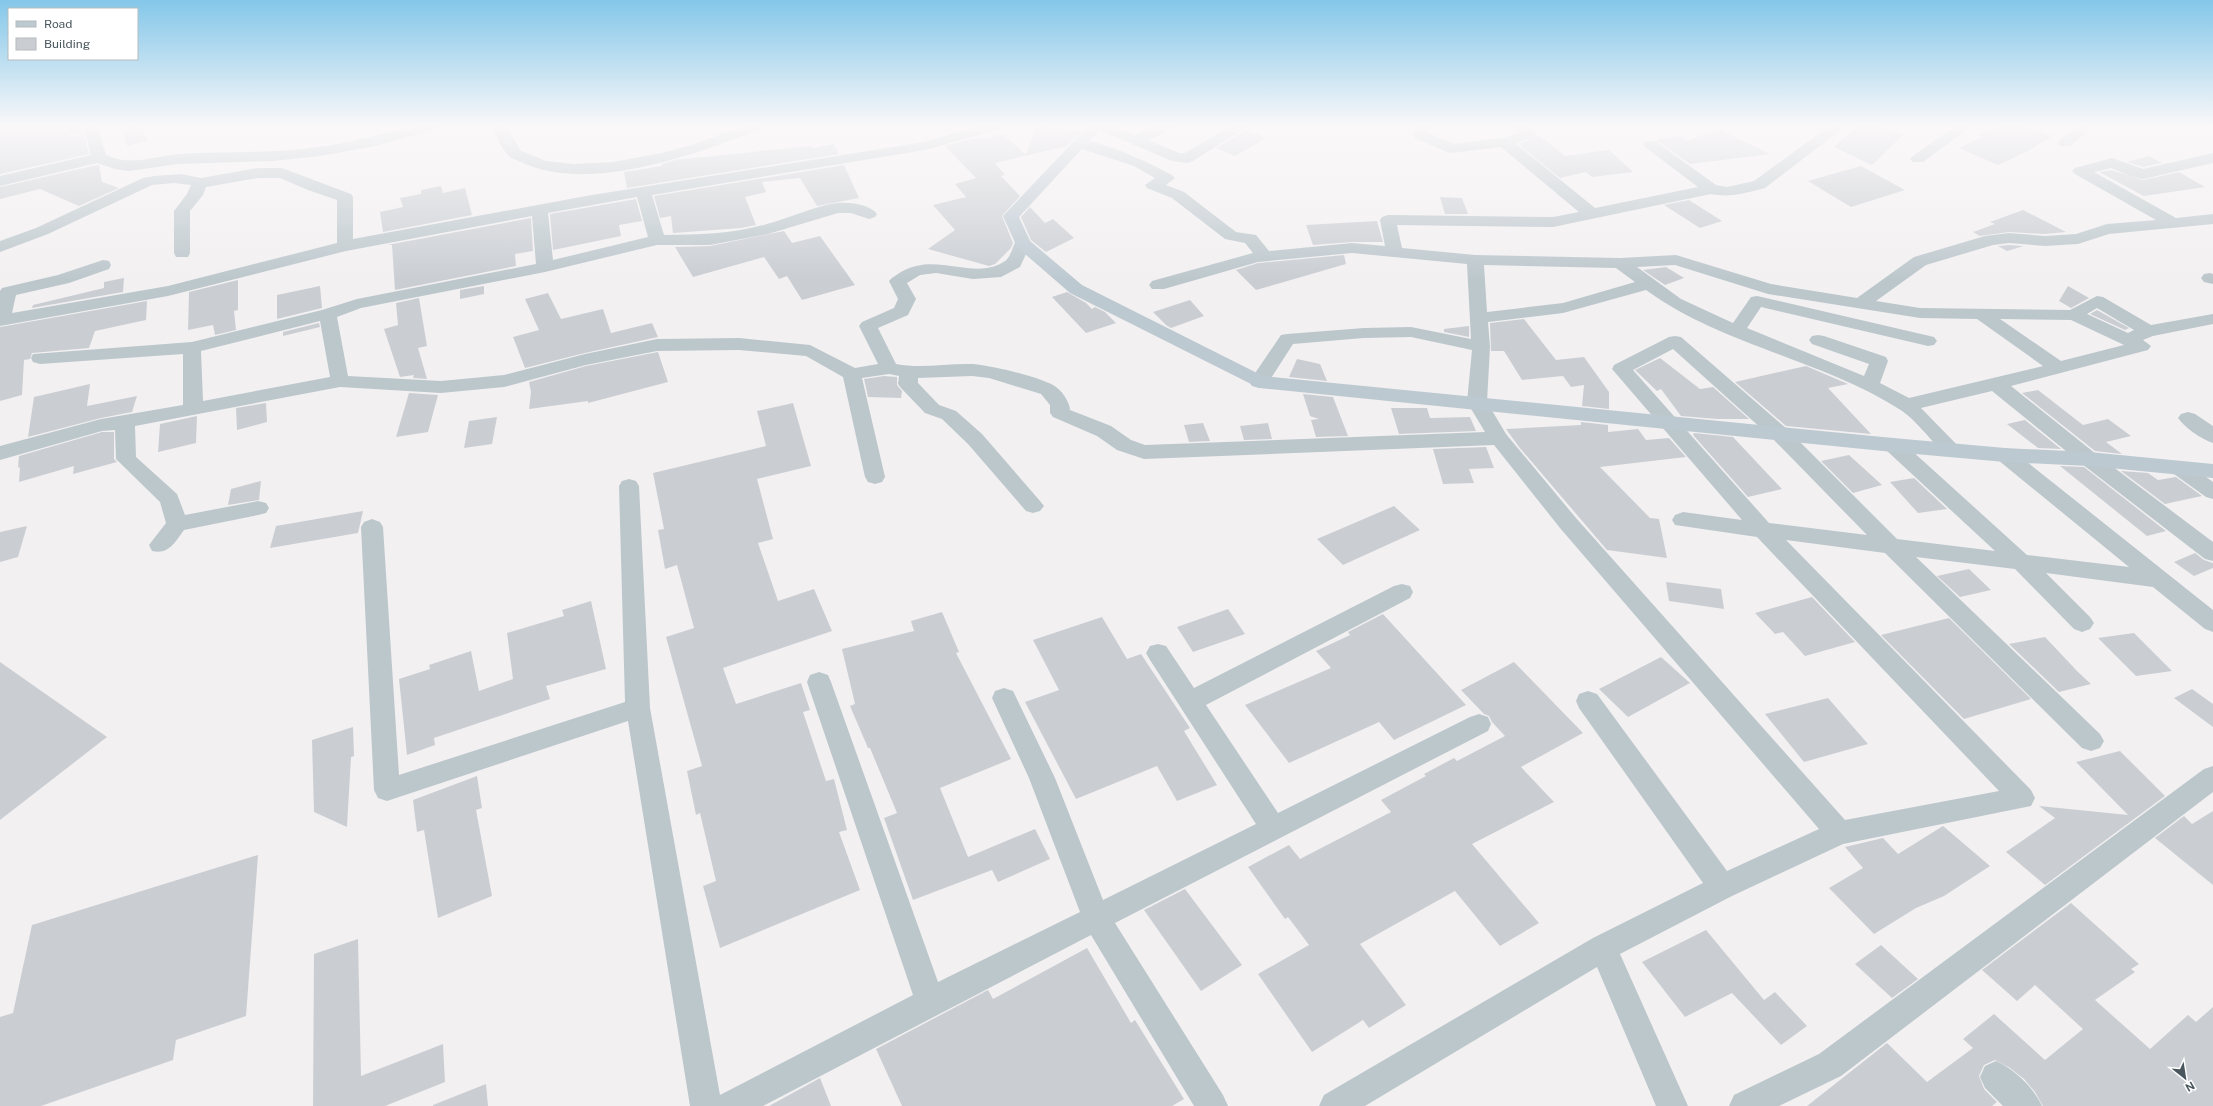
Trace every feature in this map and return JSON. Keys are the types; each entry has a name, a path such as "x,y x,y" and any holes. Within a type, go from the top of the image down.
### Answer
{"street":[{"path":"0,181 19,177"},
{"path":"4,246 124,191 148,182 163,179 197,181 230,177"},
{"path":"290,177 314,187 345,197 345,246"},
{"path":"103,265 63,279 8,292 1,321 168,291 345,246 540,210 738,177"},
{"path":"1049,177 1011,216 1023,243 1076,289 1259,382 1477,402 1671,424 1893,445 2005,455 2089,459 2213,471"},
{"path":"1164,177 1167,178 1153,185 1178,195 1231,236 1250,239 1264,256"},
{"path":"1546,177 1592,214"},
{"path":"1693,177 1710,189"},
{"path":"1394,251 1388,220 1553,222 1710,189 1727,192 1759,185 1770,177"},
{"path":"2091,177 2178,221 2213,235"},
{"path":"182,253 182,211 195,196 197,181"},
{"path":"644,192 657,240"},
{"path":"40,358 192,348 328,314 357,304 544,267 657,240 710,240 768,229 837,208 853,208 869,214"},
{"path":"540,210 544,267"},
{"path":"1860,304 1920,261 1947,251 1991,240 2009,238 2045,241 2078,239 2107,229 2178,221 2213,219"},
{"path":"889,368 868,326 902,311 907,299 898,281 915,271 936,268 973,274 995,273 1014,263 1023,243"},
{"path":"0,261 14,253 4,246"},
{"path":"1158,285 1264,256 1352,248 1474,260 1620,262 1676,260 1768,289 1920,313 2074,315 2142,346 1996,384 1907,405"},
{"path":"1474,260 1481,347 1477,402 1499,438 1568,523 1839,833"},
{"path":"1620,262 1675,303 1736,331 1870,385 1907,405 1951,449"},
{"path":"1479,318 1563,308 1649,284"},
{"path":"1736,331 1757,301 1928,341"},
{"path":"2074,315 2097,302 2148,331"},
{"path":"328,314 340,380"},
{"path":"1982,314 2059,368"},
{"path":"2128,340 2148,331 2213,319"},
{"path":"1259,382 1287,339 1364,333 1411,332 1481,347"},
{"path":"1818,340 1879,361 1870,385"},
{"path":"1335,1106 1603,948 1722,886 1839,833 2022,798 1764,530 1621,369 1675,341 1780,434 1891,546 2091,741"},
{"path":"0,453 101,425 126,422 340,380 441,387 504,381 585,360 657,345 739,344 810,351 852,374 889,368 909,372 972,370 991,372 1048,390 1060,404 1060,413 1104,432 1124,445 1144,452 1499,438"},
{"path":"192,348 193,409"},
{"path":"909,372 908,384 932,409 949,415 975,439 1033,506"},
{"path":"852,374 875,477"},
{"path":"1996,384 2089,459 2213,553"},
{"path":"2188,418 2213,436"},
{"path":"126,422 126,459 170,499 177,524"},
{"path":"1893,445 2021,562 2082,623"},
{"path":"2005,455 2213,623"},
{"path":"2181,469 2213,492"},
{"path":"629,486 638,708 706,1106"},
{"path":"160,545 177,524 258,508"},
{"path":"1683,520 2158,579"},
{"path":"372,527 387,790 638,708"},
{"path":"1190,702 1402,592"},
{"path":"1158,653 1273,828"},
{"path":"819,682 930,1002"},
{"path":"1004,698 1042,778 1096,917 1212,1106"},
{"path":"1588,701 1722,886"},
{"path":"731,1106 1096,917 1479,724"},
{"path":"1745,1106 1830,1065 2213,777"},
{"path":"1603,948 1672,1106"},
{"path":"1996,1077 2026,1106"}],"building":[{"path":"46,177 101,177 102,182 119,188 79,206 40,189 0,199 0,187"},
{"path":"625,177 698,177 627,188"},
{"path":"773,177 849,177 859,198 817,206 800,178 762,182 766,192 745,197 756,225 741,228 673,233 671,216 660,218 654,196"},
{"path":"975,177 1002,177 1020,196 1002,216 1013,243 1011,248 995,264 989,266 928,249 955,230 933,205 966,197 955,184 976,178"},
{"path":"1823,177 1880,177 1905,190 1851,207 1808,181"},
{"path":"2108,177 2132,177 2143,180 2158,177 2187,177 2205,187 2144,196"},
{"path":"441,186 443,193 465,188 472,215 383,232 380,212 403,207 400,198 421,194 421,190"},
{"path":"1440,197 1462,198 1468,214 1445,214"},
{"path":"636,199 642,221 619,225 621,236 553,250 550,214"},
{"path":"1689,200 1722,221 1700,228 1664,205"},
{"path":"1030,207 1045,223 1053,219 1074,238 1046,252 1031,240 1021,217"},
{"path":"2023,210 2066,232 2045,234 2009,232 1980,236 1973,232 1995,224 1990,222"},
{"path":"531,218 533,251 515,254 516,266 395,290 392,245 387,245"},
{"path":"1377,221 1383,242 1352,242 1313,245 1306,225"},
{"path":"784,231 792,243 820,236 855,285 802,300 787,276 779,279 764,257 693,277 675,247 710,246"},
{"path":"1998,246 2024,246 2007,251"},
{"path":"1344,255 1346,264 1256,290 1236,270 1258,263"},
{"path":"1666,267 1684,278 1665,285 1643,270"},
{"path":"124,278 123,292 32,308 33,305 104,288 104,282"},
{"path":"238,280 238,310 234,311 236,330 215,335 213,325 188,330 189,292"},
{"path":"320,286 322,308 277,319 277,295"},
{"path":"484,286 484,294 460,299 460,290"},
{"path":"2068,286 2089,298 2071,308 2059,301"},
{"path":"1067,292 1086,303 1092,309 1095,307 1105,312 1116,323 1086,333 1052,297"},
{"path":"548,293 561,319 603,309 611,333 652,323 658,337 525,368 513,337 539,330 525,299"},
{"path":"419,298 427,346 418,348 427,379 413,378 414,375 400,377 384,329 398,325 396,303"},
{"path":"1190,300 1204,316 1171,328 1153,312"},
{"path":"147,301 146,320 95,331 89,348 32,353 30,359 24,360 22,395 0,401 0,327"},
{"path":"2097,310 2129,328 2125,330 2090,314"},
{"path":"1524,319 1556,360 1584,357 1609,392 1609,409 1582,406 1584,385 1571,387 1563,376 1522,380 1504,351 1491,351 1490,323"},
{"path":"319,323 320,327 283,336 283,332"},
{"path":"1469,326 1469,337 1444,332 1444,329"},
{"path":"658,352 668,382 588,403 588,401 529,409 531,392 529,382 586,366"},
{"path":"1660,358 1700,389 1713,387 1749,419 1717,419 1681,416 1661,389 1657,391 1635,370"},
{"path":"1297,359 1320,364 1327,381 1289,377"},
{"path":"1806,366 1848,384 1828,388 1871,434 1786,426 1735,382"},
{"path":"884,376 897,377 897,385 902,391 901,398 868,397 864,379"},
{"path":"90,384 87,406 137,396 132,412 101,418 28,437 34,397"},
{"path":"2038,390 2083,425 2108,419 2131,436 2106,442 2122,454 2095,451 2022,393"},
{"path":"409,393 438,395 428,432 396,437"},
{"path":"1303,394 1333,397 1348,436 1316,437 1311,420 1319,419 1310,416"},
{"path":"266,403 267,422 237,430 236,408"},
{"path":"793,403 811,466 757,479 773,539 758,543 778,601 814,589 832,631 723,668 736,704 801,683 810,710 803,712 826,781 834,779 847,830 839,832 860,890 720,948 703,886 716,881 700,813 696,815 687,771 702,766 666,637 694,628 677,565 665,569 658,530 664,529 653,473 766,446 757,411"},
{"path":"1391,408 1427,408 1430,418 1470,417 1476,431 1399,434"},
{"path":"197,416 196,443 158,452 160,424"},
{"path":"497,417 492,444 464,448 469,421"},
{"path":"2025,420 2061,449 2038,448 2007,424"},
{"path":"1581,422 1608,425 1608,432 1638,429 1646,440 1669,438 1686,457 1600,467 1650,518 1659,519 1667,558 1607,550 1519,447 1506,429 1581,425"},
{"path":"1203,423 1210,441 1189,442 1184,425"},
{"path":"1268,423 1272,439 1244,440 1240,426"},
{"path":"102,432 114,432 114,459 117,462 73,474 74,466 19,482 19,456"},
{"path":"1694,433 1733,437 1782,489 1748,497 1693,435"},
{"path":"1486,447 1494,468 1469,469 1474,483 1443,484 1433,449"},
{"path":"1849,455 1882,485 1853,493 1821,461"},
{"path":"2060,466 2084,467 2166,531 2147,536"},
{"path":"2121,471 2148,473 2158,480 2176,477 2202,496 2165,504"},
{"path":"1914,478 1947,509 1918,513 1890,482"},
{"path":"261,481 259,500 228,505 231,489"},
{"path":"1394,506 1420,530 1343,565 1317,539"},
{"path":"363,511 358,533 270,548 276,526"},
{"path":"27,526 18,557 0,562 0,532"},
{"path":"2195,553 2204,560 2213,563 2213,568 2194,576 2174,562"},
{"path":"1969,569 1991,590 1960,597 1937,576"},
{"path":"1666,582 1721,589 1724,609 1669,601"},
{"path":"1812,597 1855,642 1805,656 1783,632 1775,634 1755,613"},
{"path":"591,601 606,669 546,686 550,699 434,738 435,745 407,755 399,679 430,669 429,665 471,651 479,691 513,679 507,633 564,616 562,610"},
{"path":"1228,609 1245,634 1193,652 1177,627"},
{"path":"942,612 959,652 956,653 1011,759 940,788 968,857 1035,829 1050,859 998,882 992,870 913,900 884,818 897,813 870,748 868,748 850,706 855,704 842,649 914,631 911,621"},
{"path":"1383,614 1466,705 1394,740 1379,722 1289,763 1245,705 1331,668 1316,651 1350,635 1348,632"},
{"path":"1102,617 1127,659 1141,654 1190,728 1184,731 1217,785 1177,801 1157,766 1076,799 1025,702 1059,690 1033,640"},
{"path":"1949,618 2031,699 1964,719 1881,635"},
{"path":"2134,633 2172,671 2136,676 2098,638"},
{"path":"2045,637 2091,684 2059,692 2009,644"},
{"path":"1661,657 1690,683 1628,717 1599,689"},
{"path":"0,662 107,737 0,820"},
{"path":"1514,662 1583,733 1521,767 1554,802 1472,844 1539,923 1500,946 1455,891 1360,944 1406,1005 1369,1028 1363,1020 1312,1052 1258,974 1309,945 1288,917 1285,919 1248,867 1289,845 1300,859 1391,812 1381,800 1426,776 1424,774 1454,758 1457,761 1505,736 1492,722 1489,716 1484,714 1461,690"},
{"path":"2192,689 2213,704 2213,727 2174,698"},
{"path":"1828,698 1868,744 1804,762 1765,714"},
{"path":"353,727 354,756 351,757 347,827 314,812 312,740"},
{"path":"2120,751 2165,796 2045,885 2006,852 2055,818 2039,806 2128,815 2076,762"},
{"path":"477,776 482,808 476,810 492,896 438,918 424,830 417,832 413,800"},
{"path":"2213,811 2213,885 2155,838 2184,816 2192,824"},
{"path":"1943,826 1990,866 1944,896 1916,908 1874,934 1829,888 1863,868 1845,847 1883,838 1898,854"},
{"path":"258,855 246,1016 176,1040 173,1060 41,1106 0,1106 0,1017 13,1013 32,925"},
{"path":"1185,889 1242,965 1201,991 1144,910"},
{"path":"2071,903 2139,964 2131,969 2135,972 2095,1000 2150,1049 2188,1015 2196,1022 2213,1007 2213,1106 2043,1106 2035,1092 2024,1079 2010,1068 1995,1060 1984,1065 1979,1076 1984,1089 1997,1102 1992,1106 1807,1106 1887,1043 1927,1082 1973,1048 1963,1039 1994,1014 2045,1060 2083,1029 2035,985 2017,1001 1982,970"},
{"path":"1706,930 1764,1000 1775,992 1807,1026 1781,1045 1732,993 1685,1017 1642,962"},
{"path":"358,939 361,1076 443,1044 445,1082 385,1106 313,1106 314,954"},
{"path":"1881,945 1918,979 1892,998 1855,964"},
{"path":"1087,948 1131,1023 1135,1020 1184,1099 1172,1106 902,1106 876,1049 988,990 993,999"},
{"path":"820,1078 831,1106 769,1106"},
{"path":"486,1084 488,1106 433,1106 433,1105"}]}
